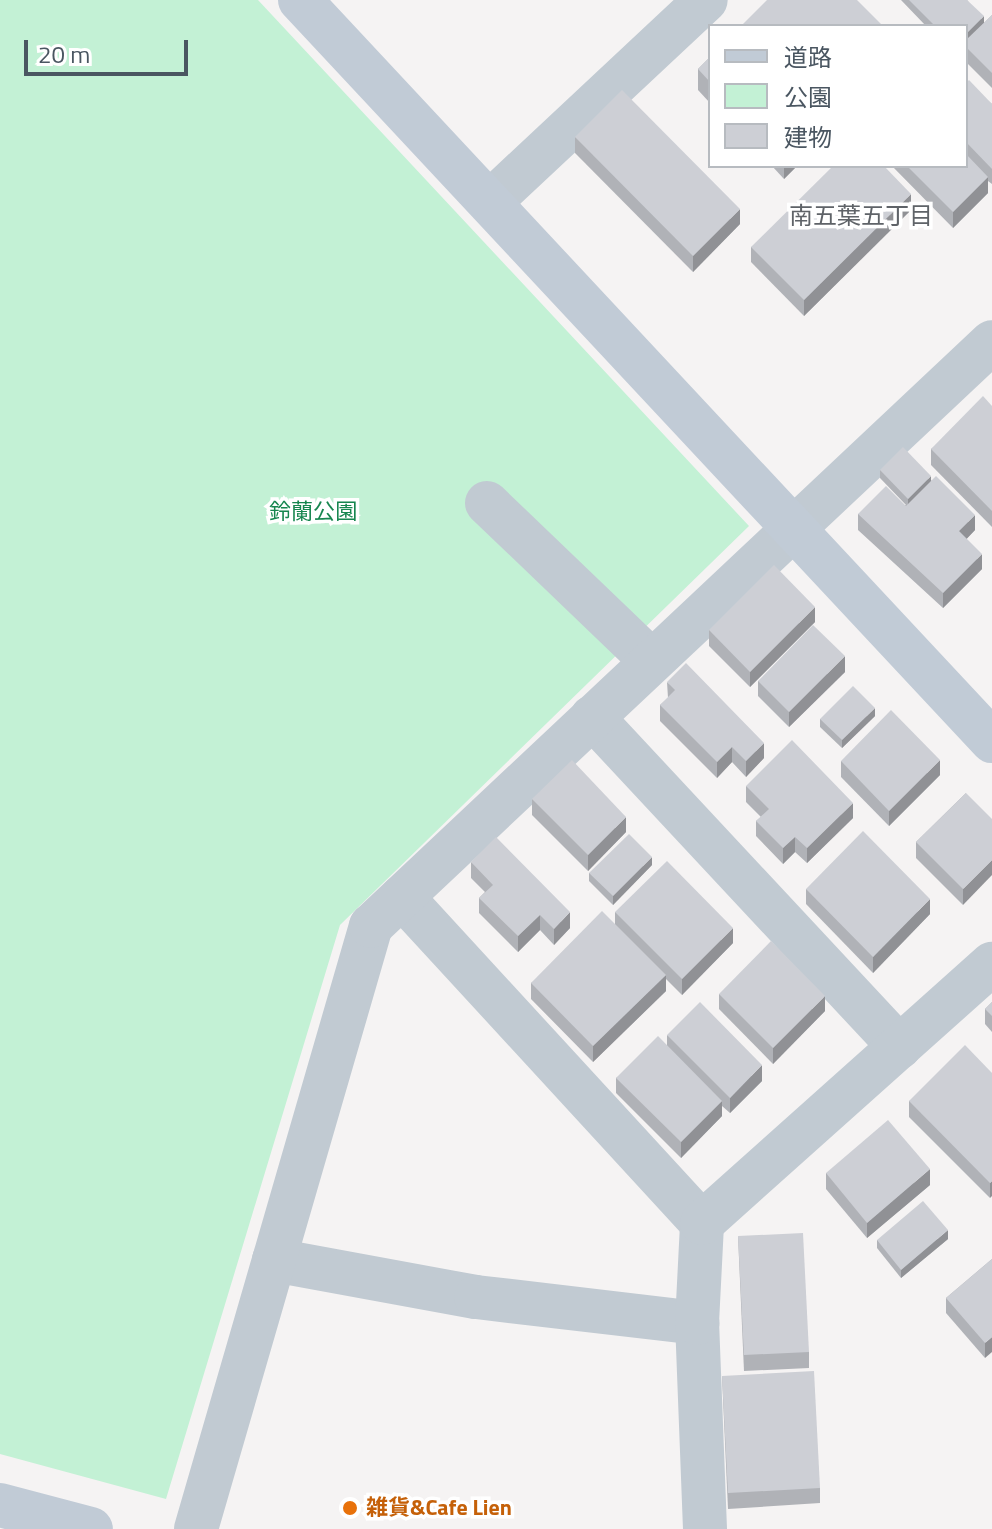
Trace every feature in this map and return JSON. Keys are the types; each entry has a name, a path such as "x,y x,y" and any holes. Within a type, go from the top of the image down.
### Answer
{"street":[{"path":"300,0 796,526 992,741"},
{"path":"491,201 706,0"},
{"path":"196,1529 371,926 992,342"},
{"path":"487,503 652,661"},
{"path":"592,717 900,1047"},
{"path":"402,897 702,1223 697,1323 705,1529"},
{"path":"702,1223 992,964"},
{"path":"274,1260 476,1297 697,1323"},
{"path":"0,1505 91,1529"}],"green space":[{"name":"鈴蘭公園","path":"0,0 258,0 749,526 340,925 166,1499 0,1454"}],"building":[{"path":"767,0 857,0 881,24 743,24"},
{"path":"909,0 967,0 984,16 968,32 968,24 933,24"},
{"path":"992,15 992,73 968,49 968,38"},
{"path":"708,59 708,80 698,69"},
{"path":"968,81 992,104 992,169 968,144"},
{"path":"622,90 740,209 693,256 575,137"},
{"path":"968,156 988,177 953,212 909,168 968,168"},
{"path":"831,168 886,168 911,194 804,300 751,247"},
{"path":"983,396 992,406 992,511 931,449"},
{"path":"903,447 931,476 908,499 880,470"},
{"path":"936,476 975,515 959,531 982,554 943,593 858,514 886,486 906,506"},
{"path":"774,565 815,607 750,672 709,630"},
{"path":"813,625 845,656 789,712 758,681"},
{"path":"686,663 764,743 746,761 732,747 717,762 660,705 675,690 667,682"},
{"path":"853,686 875,708 842,740 820,719"},
{"path":"891,710 940,760 889,811 841,761"},
{"path":"792,740 853,803 807,848 795,837 783,848 756,821 769,809 746,786"},
{"path":"572,760 626,817 588,855 532,799"},
{"path":"966,793 992,819 992,860 963,889 916,842"},
{"path":"863,831 930,899 873,957 806,889"},
{"path":"629,834 652,857 613,896 589,873"},
{"path":"496,837 570,912 554,929 540,915 518,936 479,898 493,885 471,862"},
{"path":"667,861 733,928 682,979 615,912"},
{"path":"602,911 666,975 593,1046 531,983"},
{"path":"771,941 825,996 773,1048 719,994"},
{"path":"700,1002 762,1065 730,1098 667,1035"},
{"path":"992,1002 992,1016 985,1009"},
{"path":"658,1036 722,1101 681,1142 616,1078"},
{"path":"965,1045 992,1073 990,1183 909,1101"},
{"path":"888,1120 930,1169 867,1223 826,1173"},
{"path":"923,1201 948,1230 901,1270 877,1240"},
{"path":"803,1233 809,1352 744,1355 738,1236"},
{"path":"992,1259 992,1337 985,1343 946,1298"},
{"path":"814,1371 820,1488 728,1493 722,1376"}],"place":[{"name":"雑貨&Cafe Lien","path":"350,1508"}],"district":[{"name":"南五葉五丁目","path":"861,216"}]}
